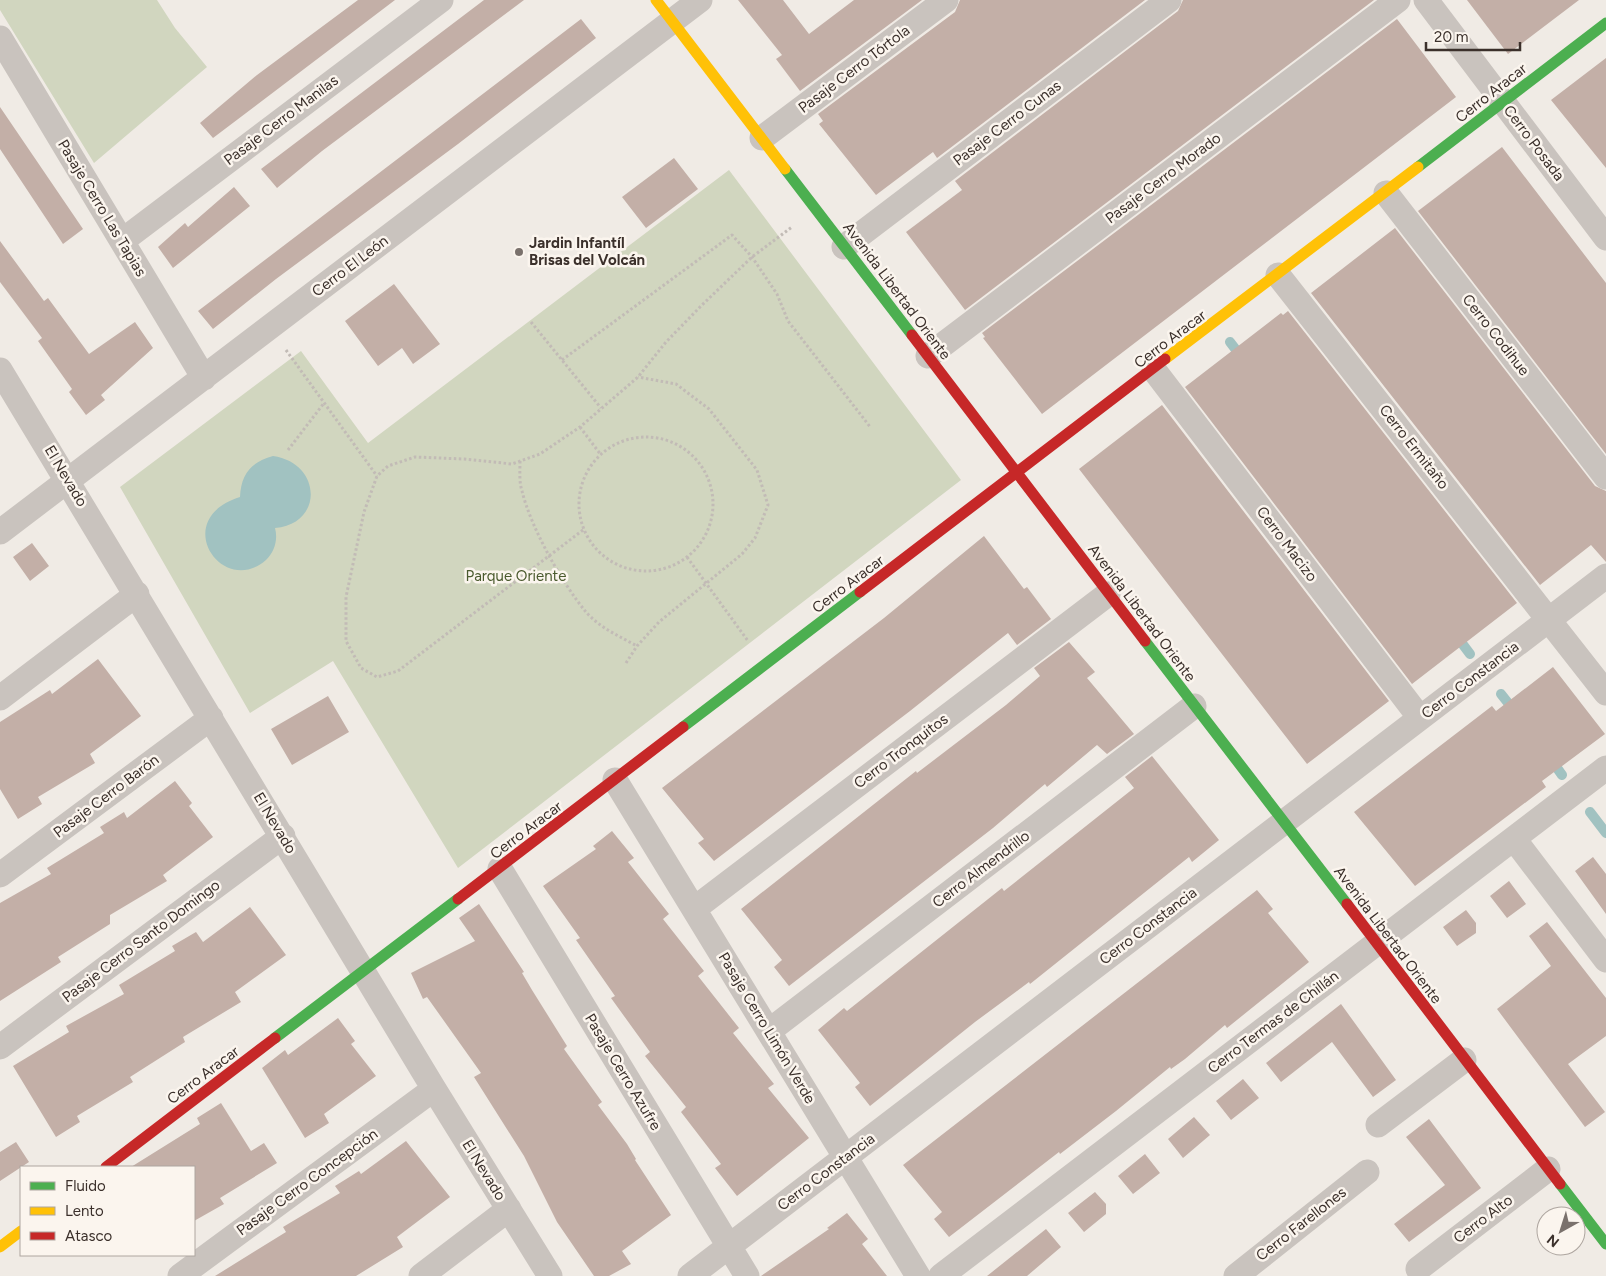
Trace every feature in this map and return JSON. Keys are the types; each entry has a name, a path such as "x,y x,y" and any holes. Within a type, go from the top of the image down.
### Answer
{"street":[{"name":"Pasaje Cerro Manilas","path":"122,241 441,0"},
{"name":"Avenida Libertad Oriente","path":"656,0 1606,1244"},
{"name":"Cerro El León","path":"0,532 700,0"},
{"name":"Pasaje Cerro Tórtola","path":"762,138 946,0"},
{"name":"Pasaje Cerro Cunas","path":"844,247 1170,0"},
{"name":"Pasaje Cerro Morado","path":"928,356 1398,0"},
{"name":"Cerro Posada","path":"1426,0 1504,103 1602,223"},
{"name":"Cerro Aracar","path":"107,1166 500,869 1606,24"},
{"name":"Pasaje Cerro Las Tapias","path":"0,38 204,378"},
{"name":"Cerro Codihue","path":"1386,193 1606,478"},
{"name":"Cerro Ermitaño","path":"1278,275 1606,693"},
{"name":"El Nevado","path":"0,370 69,480 434,1089 550,1276"},
{"name":"Cerro Macizo","path":"1154,370 1420,718"},
{"name":"Cerro Constancia","path":"690,1276 1606,576"},
{"path":"0,698 137,594"},
{"name":"Cerro Tronquitos","path":"694,909 1108,594"},
{"name":"Cerro Almendrillo","path":"769,1031 1194,706"},
{"name":"Pasaje Cerro Barón","path":"0,875 211,718"},
{"name":"Cerro Termas de Chillán","path":"941,1276 1606,768"},
{"name":"Pasaje Cerro Limón Verde","path":"615,780 918,1276"},
{"name":"Pasaje Cerro Santo Domingo","path":"0,1046 283,836"},
{"path":"1514,839 1606,960"},
{"name":"Pasaje Cerro Azufre","path":"500,869 747,1276"},
{"path":"1378,1125 1464,1060"},
{"name":"Pasaje Cerro Concepción","path":"180,1276 434,1089"},
{"name":"Cerro Alto","path":"1418,1269 1548,1170"},
{"name":"Cerro Farellones","path":"1236,1276 1367,1172"},
{"path":"420,1276 509,1209"},
{"path":"0,1247 20,1232"}],"path":[{"path":"583,530 398,671 377,677 361,668 346,641 346,597 364,512 377,476 388,466 415,458 464,459 512,464 540,454 580,427 638,377 673,335 752,258 816,209"},
{"path":"562,360 732,235 752,258 777,294 788,321 871,428"},
{"path":"531,322 601,408"},
{"path":"269,328 377,476"},
{"path":"626,663 637,646 659,622 742,554 755,538 768,505 757,470 709,409 676,384 638,377"},
{"path":"288,450 324,403"},
{"path":"580,427 601,455"},
{"path":"650,437 672,442 691,455 705,472 712,492 712,514 706,535 687,557 675,565 654,570 632,570 612,561 595,548 583,530 579,506 581,484 591,464 601,455 608,448 628,439 650,437"},
{"path":"520,461 521,490 537,533 549,555 587,612 607,630 637,646"},
{"path":"687,557 765,666"}],"green space":[{"path":"0,0 157,0 175,28 207,67 94,163 0,10"},
{"name":"Parque Oriente","path":"729,170 961,480 458,868 333,661 250,713 120,487 301,351 368,443"}],"water":[{"path":"273,456 289,461 301,470 308,481 311,493 309,505 302,516 291,524 275,528 275,545 272,553 266,560 249,569 233,569 220,563 210,551 205,537 208,521 219,508 240,497 242,482 253,466"}],"building":[{"path":"358,0 395,0 213,138 200,123 257,75"},
{"path":"484,0 524,0 322,151 277,188 261,169"},
{"path":"738,0 783,0 809,34 854,0 922,0 800,91 776,59 782,55"},
{"path":"960,0 1145,0 937,158 933,152 876,195 819,124 823,121 818,114 955,12"},
{"path":"1183,0 1374,0 965,310 906,232 962,190 955,181 1178,11"},
{"path":"1467,0 1579,0 1508,54"},
{"path":"581,19 596,38 458,144 276,279 213,329 198,311"},
{"path":"1397,19 1456,97 1042,414 983,338 985,337 982,333"},
{"path":"1606,58 1606,168 1551,100"},
{"path":"0,107 83,229 63,244 0,149"},
{"path":"1502,147 1606,283 1606,454 1418,211"},
{"path":"674,158 698,189 646,228 622,197"},
{"path":"234,187 250,206 173,268 158,247 185,223 188,227"},
{"path":"1395,228 1595,486 1606,491 1606,562 1591,545 1540,585 1311,293"},
{"path":"0,241 44,301 48,298 89,354 135,322 153,348 101,395 105,400 86,415 69,392 72,389 38,341 42,338 0,282"},
{"path":"394,284 440,344 413,364 402,348 378,366 345,321"},
{"path":"1288,311 1517,603 1412,684 1185,387 1281,313 1283,315"},
{"path":"1162,405 1389,701 1307,764 1079,469"},
{"path":"984,536 1024,589 1027,587 1051,619 1017,645 1008,633 910,711 714,861 698,843 704,839 662,788 884,618"},
{"path":"32,543 49,566 30,581 13,557"},
{"path":"1069,642 1095,672 1087,678 1134,734 1107,754 1097,745 1047,787 1045,784 993,828 789,986 774,967 782,960 741,909 916,771 917,773 1006,705 1040,676 1034,668"},
{"path":"98,659 141,716 90,754 95,763 38,797 42,804 18,819 0,789 0,722 50,690 52,694"},
{"path":"1553,667 1605,734 1542,781 1546,787 1415,886 1354,812 1492,706 1496,711"},
{"path":"328,696 349,732 292,765 271,729"},
{"path":"1152,756 1219,840 1192,862 1189,857 1030,984 1029,982 975,1022 870,1106 855,1087 860,1083 818,1030 844,1008 847,1011 1002,888 1004,891 1134,788 1125,777"},
{"path":"175,781 192,803 189,806 213,837 163,875 167,881 110,915 110,924 58,957 61,962 0,1001 0,903 51,874 47,868 104,833 100,827 124,812 127,818"},
{"path":"612,831 634,858 628,862 669,914 663,919 704,971 698,976 739,1028 733,1033 774,1084 768,1088 809,1138 737,1196 715,1168 721,1164 681,1112 686,1107 645,1056 650,1052 611,998 615,996 576,940 580,938 543,886 596,849 593,846"},
{"path":"1593,857 1606,874 1606,914 1575,871"},
{"path":"1509,881 1526,904 1507,918 1490,896"},
{"path":"1257,890 1273,909 1268,913 1309,962 1227,1028 1225,1025 1185,1059 1171,1069 1170,1067 1116,1111 1060,1154 1059,1152 949,1237 934,1219 942,1212 903,1165"},
{"path":"479,904 524,972 522,973 567,1046 564,1049 602,1102 598,1105 627,1144 635,1160 671,1215 622,1251 631,1264 609,1276 594,1276 557,1222 524,1156 474,1077 481,1073 427,997 423,999 411,973 475,941 459,918"},
{"path":"250,907 286,955 235,992 241,1002 183,1037 185,1042 130,1077 133,1082 77,1116 80,1122 56,1137 13,1066 69,1032 66,1026 124,994 119,985 175,951 172,946 196,932 203,942"},
{"path":"1466,910 1476,923 1476,933 1457,946 1443,927"},
{"path":"1547,922 1606,998 1606,1036 1568,1064 1605,1112 1585,1127 1497,1009 1551,966 1529,936"},
{"path":"1341,1004 1396,1080 1373,1097 1332,1042 1281,1082 1266,1063"},
{"path":"338,1018 355,1041 351,1044 376,1076 324,1114 329,1123 305,1138 262,1068 285,1050 288,1055"},
{"path":"1243,1079 1259,1098 1231,1120 1216,1101"},
{"path":"221,1103 251,1151 264,1143 277,1163 220,1198 224,1204 195,1220 195,1166 133,1166 200,1124 197,1118"},
{"path":"1194,1117 1210,1135 1183,1158 1168,1139"},
{"path":"1429,1119 1481,1188 1409,1242 1394,1224 1445,1185 1406,1137"},
{"path":"406,1141 450,1197 397,1237 403,1247 356,1276 215,1276 286,1232 283,1227 340,1193 335,1186 359,1171 361,1174"},
{"path":"16,1142 29,1162 20,1166 20,1168 0,1181 0,1152"},
{"path":"1145,1154 1160,1173 1133,1194 1118,1176"},
{"path":"1095,1192 1106,1204 1106,1214 1084,1232 1068,1213"},
{"path":"847,1213 868,1239 862,1244 887,1276 761,1276 829,1229 827,1228"},
{"path":"1046,1229 1061,1247 1027,1276 987,1276"}],"waterway":[{"path":"1230,342 1243,359"},
{"path":"1455,634 1470,654"},
{"path":"1501,694 1516,713"},
{"path":"1550,758 1562,775"},
{"path":"1590,812 1606,833"}],"traffic: fast":[{"path":"1418,167 1606,23"},
{"path":"785,169 912,335"},
{"path":"683,727 860,592"},
{"path":"1145,641 1347,904"},
{"path":"275,1038 458,899"},
{"path":"1560,1184 1606,1244"}],"traffic: slow":[{"path":"656,0 785,169"},
{"path":"1165,359 1418,167"},
{"path":"0,1247 20,1232"}],"traffic: jam":[{"path":"912,335 1145,641"},
{"path":"860,592 1165,359"},
{"path":"458,899 683,727"},
{"path":"1347,904 1560,1184"},
{"path":"107,1166 275,1038"}],"place":[{"name":"Jardin Infantíl Brisas del Volcán","path":"519,252"}]}
